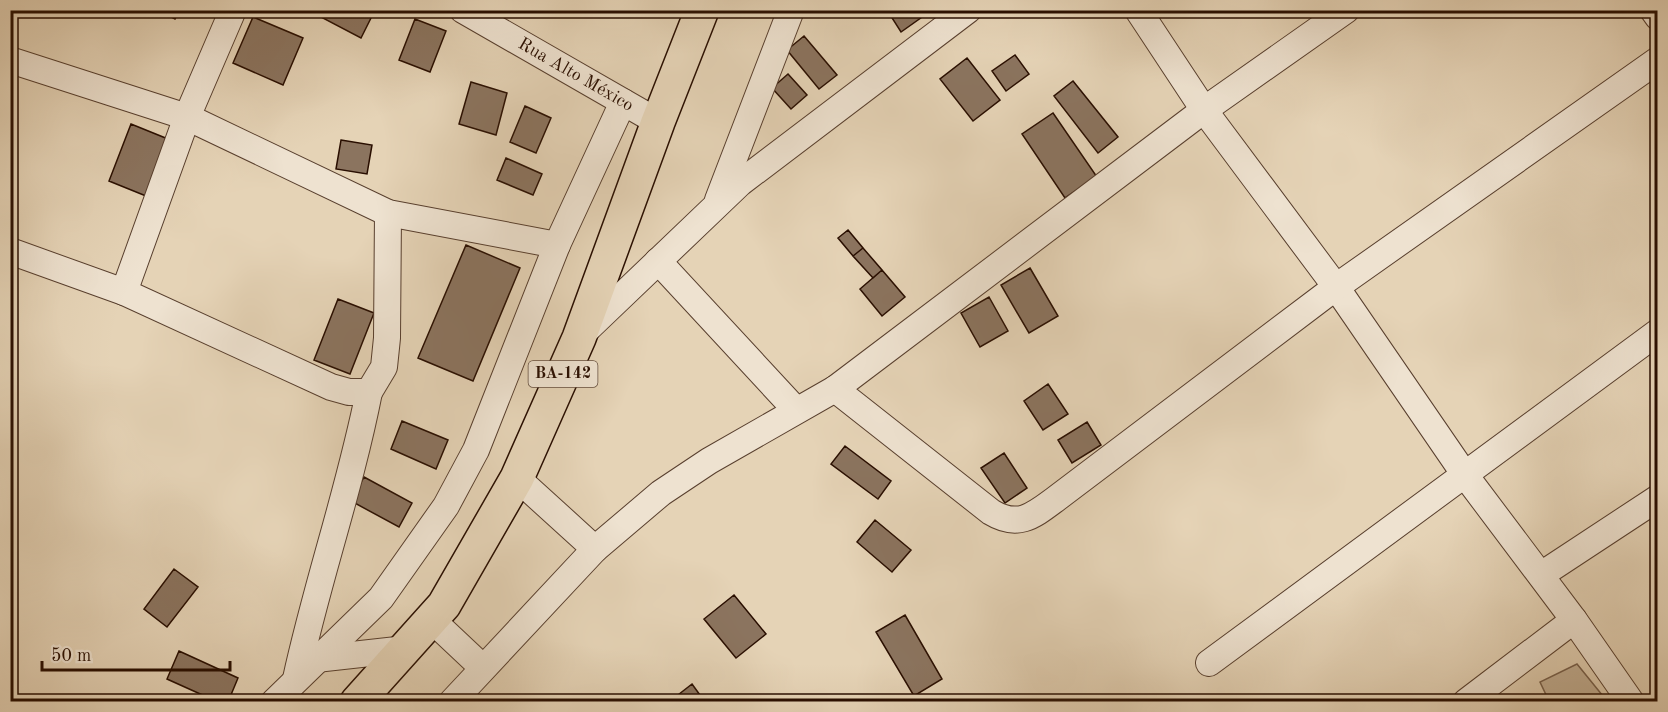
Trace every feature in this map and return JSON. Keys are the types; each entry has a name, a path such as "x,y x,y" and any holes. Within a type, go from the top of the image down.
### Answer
{"main road":[{"name":"BA-142","path":"357,702 432,620 517,478 579,338 658,122 702,10"}],"street":[{"path":"124,292 187,117 233,10"},
{"name":"Rua Alto México","path":"463,10 658,122"},
{"path":"717,203 791,10"},
{"path":"579,338 717,203 968,10"},
{"path":"1138,10 1204,110 1336,287 1465,475 1574,620 1631,702"},
{"path":"452,702 595,549 661,493 743,440 835,389 1204,110 1346,10"},
{"path":"1653,10 1658,17"},
{"path":"10,60 187,117 388,213 557,245"},
{"path":"835,389 981,505 1001,518 1018,520 1057,498 1336,287 1658,60"},
{"path":"274,702 381,598 446,506 476,450 557,245 623,102"},
{"path":"296,679 307,630 345,497 369,392 384,367 387,338 388,213"},
{"path":"10,251 124,292 306,377 349,392 369,392"},
{"path":"658,261 796,410"},
{"path":"1209,663 1658,332"},
{"path":"517,478 595,549"},
{"path":"1541,576 1658,498"},
{"path":"432,620 483,668"},
{"path":"1466,702 1574,620"},
{"path":"316,659 406,649"}],"shaded area":[{"path":"1577,664 1607,701 1549,701 1540,682"}],"building":[{"path":"158,10 180,10 175,19"},
{"path":"319,10 375,10 361,38 317,15"},
{"path":"887,10 932,10 901,32"},
{"path":"253,17 303,38 283,85 233,63"},
{"path":"415,19 446,31 430,72 399,60"},
{"path":"804,36 837,75 819,89 787,50"},
{"path":"1015,55 1029,74 1006,91 992,71"},
{"path":"967,58 1000,100 973,121 940,79"},
{"path":"788,74 807,95 791,109 772,88"},
{"path":"1073,81 1118,137 1098,153 1054,96"},
{"path":"471,82 507,93 496,135 459,124"},
{"path":"525,106 551,118 536,153 510,142"},
{"path":"1053,113 1097,177 1065,198 1022,134"},
{"path":"131,124 168,139 146,196 109,181"},
{"path":"341,140 372,145 367,174 336,169"},
{"path":"506,158 542,174 533,195 497,180"},
{"path":"848,230 863,248 853,256 838,238"},
{"path":"466,245 520,268 473,381 418,358"},
{"path":"863,248 882,270 873,278 853,256"},
{"path":"1030,268 1058,316 1029,333 1001,285"},
{"path":"882,270 905,297 882,316 860,289"},
{"path":"989,297 1008,331 980,347 961,313"},
{"path":"338,299 374,313 350,374 314,360"},
{"path":"1048,384 1068,414 1043,430 1024,401"},
{"path":"402,421 448,440 436,469 391,449"},
{"path":"1087,422 1101,445 1072,463 1058,440"},
{"path":"845,446 891,481 878,499 831,464"},
{"path":"1004,453 1027,488 1005,503 981,468"},
{"path":"364,477 412,503 399,527 351,501"},
{"path":"875,520 911,550 892,572 857,542"},
{"path":"174,569 198,587 167,627 144,609"},
{"path":"734,595 766,634 736,658 704,619"},
{"path":"905,615 942,679 914,696 876,632"},
{"path":"179,651 238,678 228,702 218,702 167,679"},
{"path":"692,684 705,702 669,702"}]}
